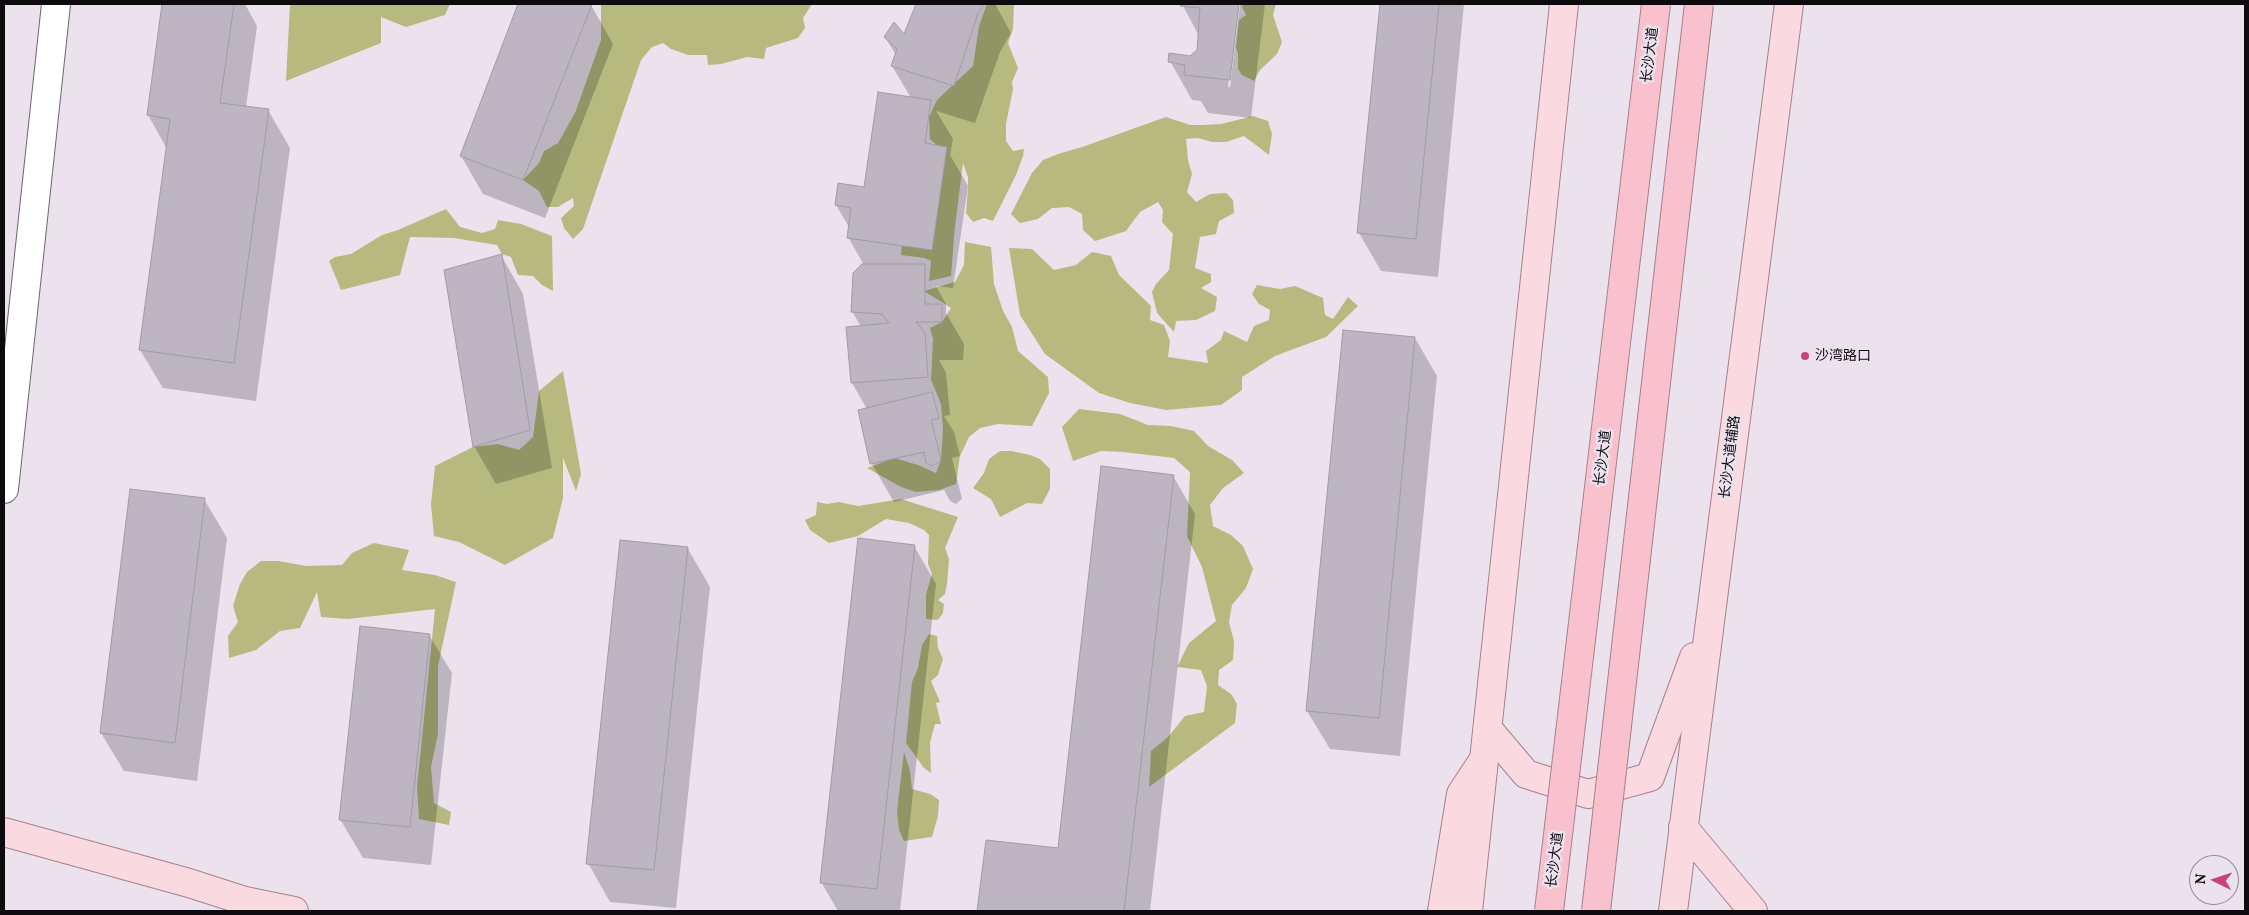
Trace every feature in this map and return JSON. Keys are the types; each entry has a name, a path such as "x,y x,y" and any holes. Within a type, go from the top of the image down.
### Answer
{"highway":[{"name":"长沙大道","path":"1550,911 1656,4"},
{"path":"1596,911 1699,4"}],"main road":[{"path":"1468,911 1564,4"},
{"name":"长沙大道辅路","path":"1673,911 1789,4"},
{"path":"1488,729 1526,774 1588,794 1650,777 1710,614"},
{"path":"1442,911 1461,794 1484,758"},
{"path":"1683,827 1753,911"},
{"path":"4,832 189,883 245,901 294,911"}],"street":[{"path":"4,489 56,4"}],"green space":[{"path":"290,4 450,4 445,15 406,27 381,17 381,43 286,81"},
{"path":"601,4 812,4 803,18 805,28 798,38 766,48 764,59 747,57 721,64 708,65 707,55 688,55 671,49 663,43 652,47 641,60 583,229 573,239 564,228 561,218 574,206 573,198 558,207 547,207 539,191 523,180 539,163 544,151 558,143 575,113 601,40"},
{"path":"987,4 1014,4 1013,29 1008,43 1018,68 1012,82 1013,89 1006,124 1006,141 1013,151 1024,149 1023,156 1016,175 993,221 984,218 973,222 966,213 968,177 963,163 951,276 929,281 931,261 925,258 901,255 902,244 939,147 930,139 929,117 937,100 973,66 979,26"},
{"path":"1243,4 1276,4 1273,15 1282,42 1277,54 1260,70 1254,81 1242,75 1238,69 1236,47 1239,20 1246,15 1242,7"},
{"path":"1253,116 1268,121 1272,134 1269,155 1244,136 1226,142 1212,142 1198,138 1186,139 1188,160 1192,174 1187,192 1196,202 1210,194 1226,193 1233,200 1234,213 1219,221 1216,234 1200,237 1195,268 1211,274 1211,282 1201,288 1217,297 1215,311 1196,320 1176,321 1174,332 1157,313 1152,292 1156,284 1169,270 1173,234 1162,222 1163,210 1158,202 1140,212 1126,231 1095,241 1083,230 1082,214 1069,207 1052,208 1038,219 1020,223 1011,214 1032,173 1043,160 1166,117 1190,125 1203,125 1221,124"},
{"path":"446,209 460,227 482,233 495,229 498,220 521,224 552,236 553,291 542,285 533,276 518,275 511,257 502,254 497,245 454,238 410,237 400,275 341,290 329,261 335,257 351,254 382,235"},
{"path":"965,242 991,247 994,284 1003,311 1012,327 1018,351 1048,377 1049,393 1032,426 998,424 980,428 969,437 960,456 956,484 939,490 916,492 901,487 867,468 894,458 936,473 941,460 943,428 941,404 931,380 933,339 930,328 942,322 951,308 924,291 955,282 964,265"},
{"path":"1009,248 1032,249 1054,270 1076,265 1092,252 1111,256 1119,275 1151,306 1150,320 1164,325 1170,341 1168,357 1208,363 1206,351 1221,340 1224,331 1247,342 1254,326 1269,320 1270,310 1259,304 1252,294 1257,285 1280,289 1295,286 1323,298 1325,315 1333,319 1348,297 1358,306 1326,337 1275,356 1242,377 1242,390 1221,405 1166,410 1130,403 1099,393 1045,354 1020,315"},
{"path":"563,371 581,474 576,491 563,458 563,498 553,538 505,565 459,542 434,536 431,504 435,466 473,447 498,444 519,450 533,437 539,391"},
{"path":"1079,409 1120,414 1148,425 1171,426 1194,431 1208,446 1232,460 1244,473 1223,488 1210,505 1213,526 1231,535 1243,546 1253,569 1246,588 1232,605 1229,622 1234,641 1233,660 1219,670 1218,685 1231,694 1237,704 1235,723 1149,787 1151,751 1168,737 1185,716 1204,712 1207,686 1201,670 1177,667 1189,643 1216,621 1202,567 1187,536 1190,472 1174,458 1123,452 1101,451 1073,461 1062,427"},
{"path":"1000,451 1030,455 1040,459 1050,469 1050,489 1042,504 1027,503 1000,517 991,499 973,488 984,473 989,459"},
{"path":"901,499 958,517 945,548 949,559 947,584 945,594 938,600 944,604 943,613 938,620 926,619 926,595 932,574 928,564 929,535 924,530 909,523 886,519 858,536 829,543 810,530 805,520 816,515 817,502 827,504 839,502 858,506"},
{"path":"374,543 409,550 402,570 435,575 456,582 438,666 438,734 431,767 434,803 451,812 449,825 419,819 417,787 435,609 348,619 321,617 317,592 300,628 280,631 256,650 229,658 228,636 238,622 233,606 240,584 247,572 261,561 278,561 306,566 342,565 352,553"},
{"path":"929,634 937,636 938,648 943,659 938,675 931,681 940,702 936,703 941,724 935,724 930,742 931,773 924,768 906,743 912,682 918,668 922,645"},
{"path":"904,752 910,771 912,789 930,794 939,800 938,816 932,837 904,841 899,830 897,811"}],"building":[{"path":"162,4 234,4 220,103 269,109 234,363 139,350 170,119 147,115"},
{"path":"518,4 592,4 523,180 460,156"},
{"path":"916,4 984,4 978,13 954,86 891,66 897,49 884,37 894,22 904,34"},
{"path":"1181,4 1239,4 1230,80 1184,75 1185,65 1168,62 1169,53 1190,56 1197,50 1200,8 1180,6"},
{"path":"1380,4 1439,4 1416,239 1357,233"},
{"path":"878,92 931,100 925,143 947,147 932,250 847,238 851,208 835,205 838,183 864,187"},
{"path":"502,254 530,430 473,447 444,270"},
{"path":"862,264 925,264 925,304 942,304 942,322 916,322 925,333 928,377 851,383 846,327 889,323 882,314 851,312 853,273"},
{"path":"1343,330 1415,337 1379,718 1306,711"},
{"path":"932,392 939,418 931,420 941,460 933,466 926,463 924,452 870,464 858,410"},
{"path":"1101,466 1174,475 1124,911 977,911 986,840 1058,848"},
{"path":"130,489 205,498 175,743 100,733"},
{"path":"858,538 915,545 877,889 820,883"},
{"path":"620,540 688,547 654,870 586,864"},
{"path":"360,626 430,634 410,827 339,820"}],"place":[{"name":"沙湾路口","path":"1805,356"}]}
